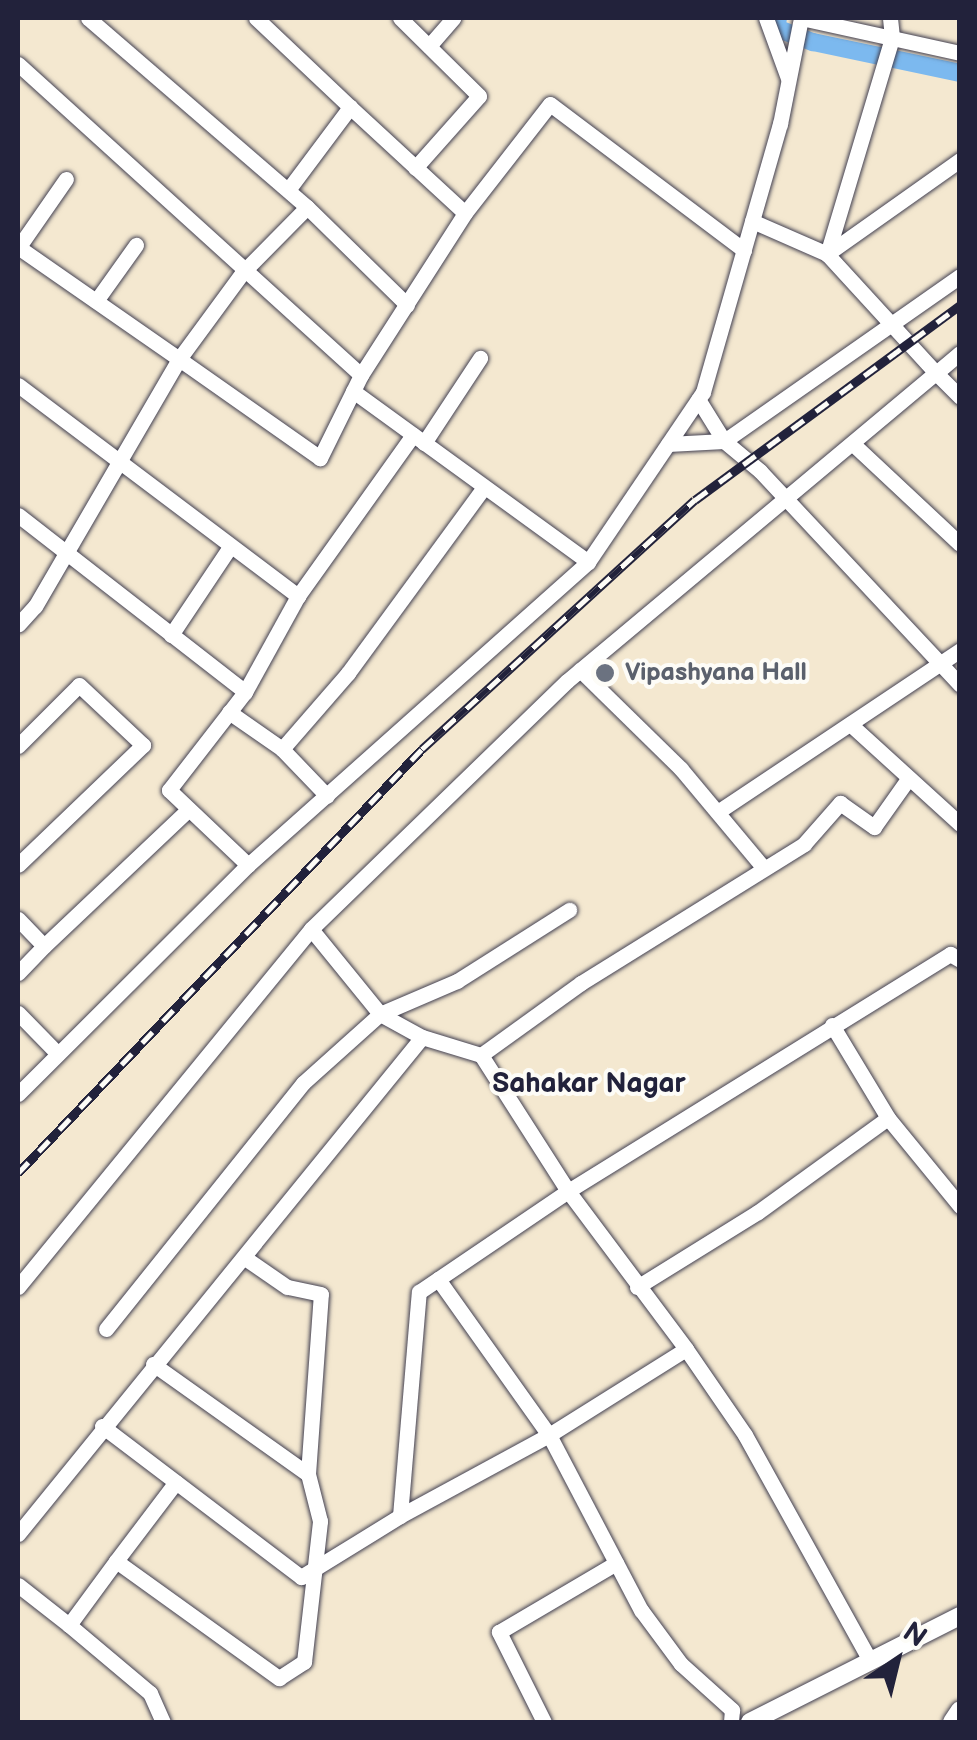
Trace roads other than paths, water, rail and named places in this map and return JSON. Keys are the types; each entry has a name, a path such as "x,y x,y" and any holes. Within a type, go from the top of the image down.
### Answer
{"street":[{"path":"88,18 307,207 407,305"},
{"path":"256,18 465,214"},
{"path":"400,18 479,96 415,168"},
{"path":"429,46 453,18"},
{"path":"748,18 765,22 789,80"},
{"path":"18,1094 248,866 588,562 698,400 752,221 801,18 960,53"},
{"path":"827,254 892,38 890,18"},
{"path":"18,64 362,376"},
{"path":"66,180 18,248 320,458 352,391 465,214 550,104 744,250"},
{"path":"288,190 350,108"},
{"path":"827,254 960,160"},
{"path":"18,625 66,552 178,359 243,272 307,207"},
{"path":"752,221 827,254 893,319 960,397"},
{"path":"96,301 136,245"},
{"path":"668,444 724,442 893,319 960,276"},
{"path":"18,1287 311,929 580,670 785,504 960,353"},
{"path":"248,866 170,790 244,692 298,596 480,358"},
{"path":"18,385 120,456 230,548 298,596"},
{"path":"352,391 588,562"},
{"path":"698,400 724,442 760,471 785,504 960,685"},
{"path":"853,444 960,544"},
{"path":"282,748 348,673 484,486"},
{"path":"18,515 244,692"},
{"path":"171,634 230,548"},
{"path":"718,811 960,650"},
{"path":"580,670 718,811 763,868"},
{"path":"18,746 79,685 143,745 18,865"},
{"path":"229,712 282,748 327,796"},
{"path":"850,724 960,824"},
{"path":"481,1054 804,844 840,804 874,827 908,778"},
{"path":"18,973 189,810"},
{"path":"106,1329 303,1083 380,1014 457,982 569,910"},
{"path":"18,919 44,946"},
{"path":"311,929 380,1014 422,1037 481,1054 568,1191 745,1435 869,1658"},
{"path":"400,1516 419,1292 568,1191 832,1025 950,954 960,960"},
{"path":"18,1013 58,1054"},
{"path":"832,1025 888,1118 960,1206"},
{"path":"18,1534 422,1037"},
{"path":"637,1288 758,1212 888,1118"},
{"path":"116,1560 279,1678 304,1662 320,1521 308,1474 322,1294 288,1286 245,1258"},
{"path":"438,1279 549,1435 616,1563 680,1664 732,1710 731,1722"},
{"path":"102,1426 302,1577 400,1516 549,1435 686,1349"},
{"path":"153,1364 308,1474"},
{"path":"69,1624 176,1482"},
{"path":"544,1722 500,1632 616,1563"},
{"path":"18,1585 150,1694 163,1722"},
{"path":"750,1722 869,1658 960,1616"},
{"path":"952,1722 960,1710"}],"waterway":[{"path":"778,18 776,28 813,42 960,73"}],"railway":[{"path":"18,1173 422,749 695,500 960,305"}],"place":[{"name":"Vipashyana Hall","path":"605,673"}],"district":[{"name":"Sahakar Nagar","path":"589,1084"}]}
